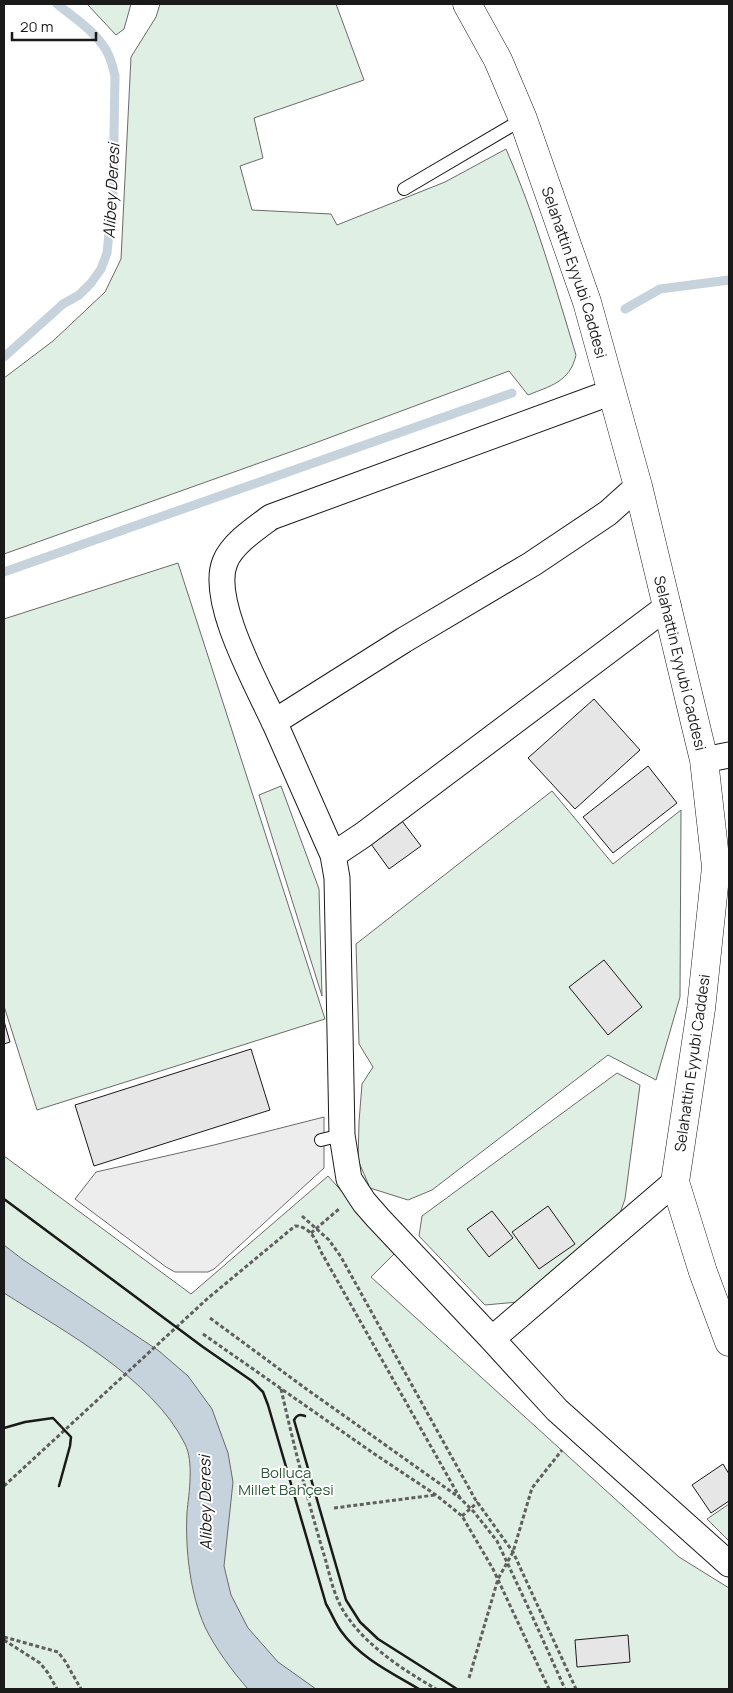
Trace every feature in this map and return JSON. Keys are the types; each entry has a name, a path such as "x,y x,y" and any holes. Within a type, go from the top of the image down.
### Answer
{"street":[{"name":"Selahattin Eyyubi Caddesi","path":"467,4 498,60 523,119 587,302 638,486 668,606 716,757 716,867 701,1009 675,1182 703,1272 729,1342"},
{"path":"612,392 271,517 242,539 225,561 222,581 224,599 237,644 333,855 337,878 331,1137 349,1179 358,1194 378,1218 557,1410 729,1564"},
{"path":"274,722 404,640 532,564 608,513 638,486"},
{"path":"333,855 363,835 668,606"},
{"path":"492,1339 675,1182"}],"lane":[{"path":"404,188 523,119"}],"path":[{"path":"310,1233 358,1194"},
{"path":"302,1216 329,1240 352,1275 478,1502 513,1552 576,1689"},
{"path":"4,1486 207,1300 295,1226 302,1226 317,1241 320,1250 460,1498"},
{"path":"210,1318 460,1498 471,1508 489,1529 508,1563 565,1689"},
{"path":"204,1334 372,1454 436,1495 462,1516 498,1579 549,1689"},
{"path":"281,1389 316,1531 333,1589 343,1611 356,1628 390,1659 436,1689"},
{"path":"469,1678 498,1579 513,1552 532,1488 579,1429"},
{"path":"334,1508 436,1495"},
{"path":"462,1516 478,1502"},
{"path":"4,1639 40,1663 58,1689"},
{"path":"4,1639 58,1652 81,1689"}],"green space":[{"path":"87,4 131,4 124,29 116,35"},
{"path":"160,4 336,4 364,80 254,118 263,158 240,166 252,210 331,214 337,225 445,182 506,149 535,225 576,355 569,371 558,382 528,395 509,371 307,446 4,554 4,378 53,341 105,292 121,259 131,57 156,17"},
{"path":"178,563 325,1019 37,1110 4,1006 4,619"},
{"path":"281,786 319,889 322,996 259,795"},
{"path":"552,791 613,864 681,810 680,997 656,1080 608,1055 432,1190 408,1200 370,1188 358,1160 362,1084 373,1067 359,1044 356,944"},
{"path":"617,1073 640,1085 625,1199 618,1219 518,1302 485,1305 419,1236 422,1216"},
{"name":"Bolluca Millet Bahçesi","path":"4,1156 191,1294 328,1176 396,1252 371,1277 679,1557 729,1588 729,1689 4,1689"},
{"path":"729,1504 729,1541 707,1519"}],"shaded area":[{"path":"324,1117 324,1168 214,1269 208,1272 175,1272 75,1199 96,1172"}],"water":[{"path":"4,1245 159,1351 188,1376 212,1409 228,1453 233,1482 224,1566 231,1595 248,1628 278,1662 316,1689 248,1689 225,1660 205,1627 192,1586 187,1526 190,1468 188,1451 185,1444 170,1420 151,1398 129,1378 105,1358 4,1293"}],"building":[{"path":"594,699 640,750 575,809 528,758"},
{"path":"648,766 677,803 613,853 583,817"},
{"path":"402,821 421,846 389,869 371,844"},
{"path":"604,960 642,1007 608,1035 569,987"},
{"path":"4,1021 10,1042 4,1044"},
{"path":"251,1049 270,1110 94,1166 75,1105"},
{"path":"548,1206 575,1244 539,1269 512,1232"},
{"path":"492,1211 513,1238 489,1257 467,1229"},
{"path":"723,1464 729,1474 729,1501 711,1513 692,1485"},
{"path":"628,1635 630,1662 577,1667 575,1640"}],"waterway":[{"name":"Alibey Deresi","path":"4,357 63,304 79,295 91,283 101,269 107,253 113,192 115,76 113,66 106,50 96,37 57,4"},
{"path":"625,309 660,289 729,280"},
{"path":"4,572 512,393"}],"wall":[{"path":"4,1199 203,1347 252,1381 263,1392 326,1604 341,1631 357,1649 387,1671 419,1689"},
{"path":"305,1416 298,1415 294,1420 346,1600 360,1622 378,1639 457,1689"},
{"path":"4,1428 25,1422 53,1418 71,1437 59,1486"}]}
